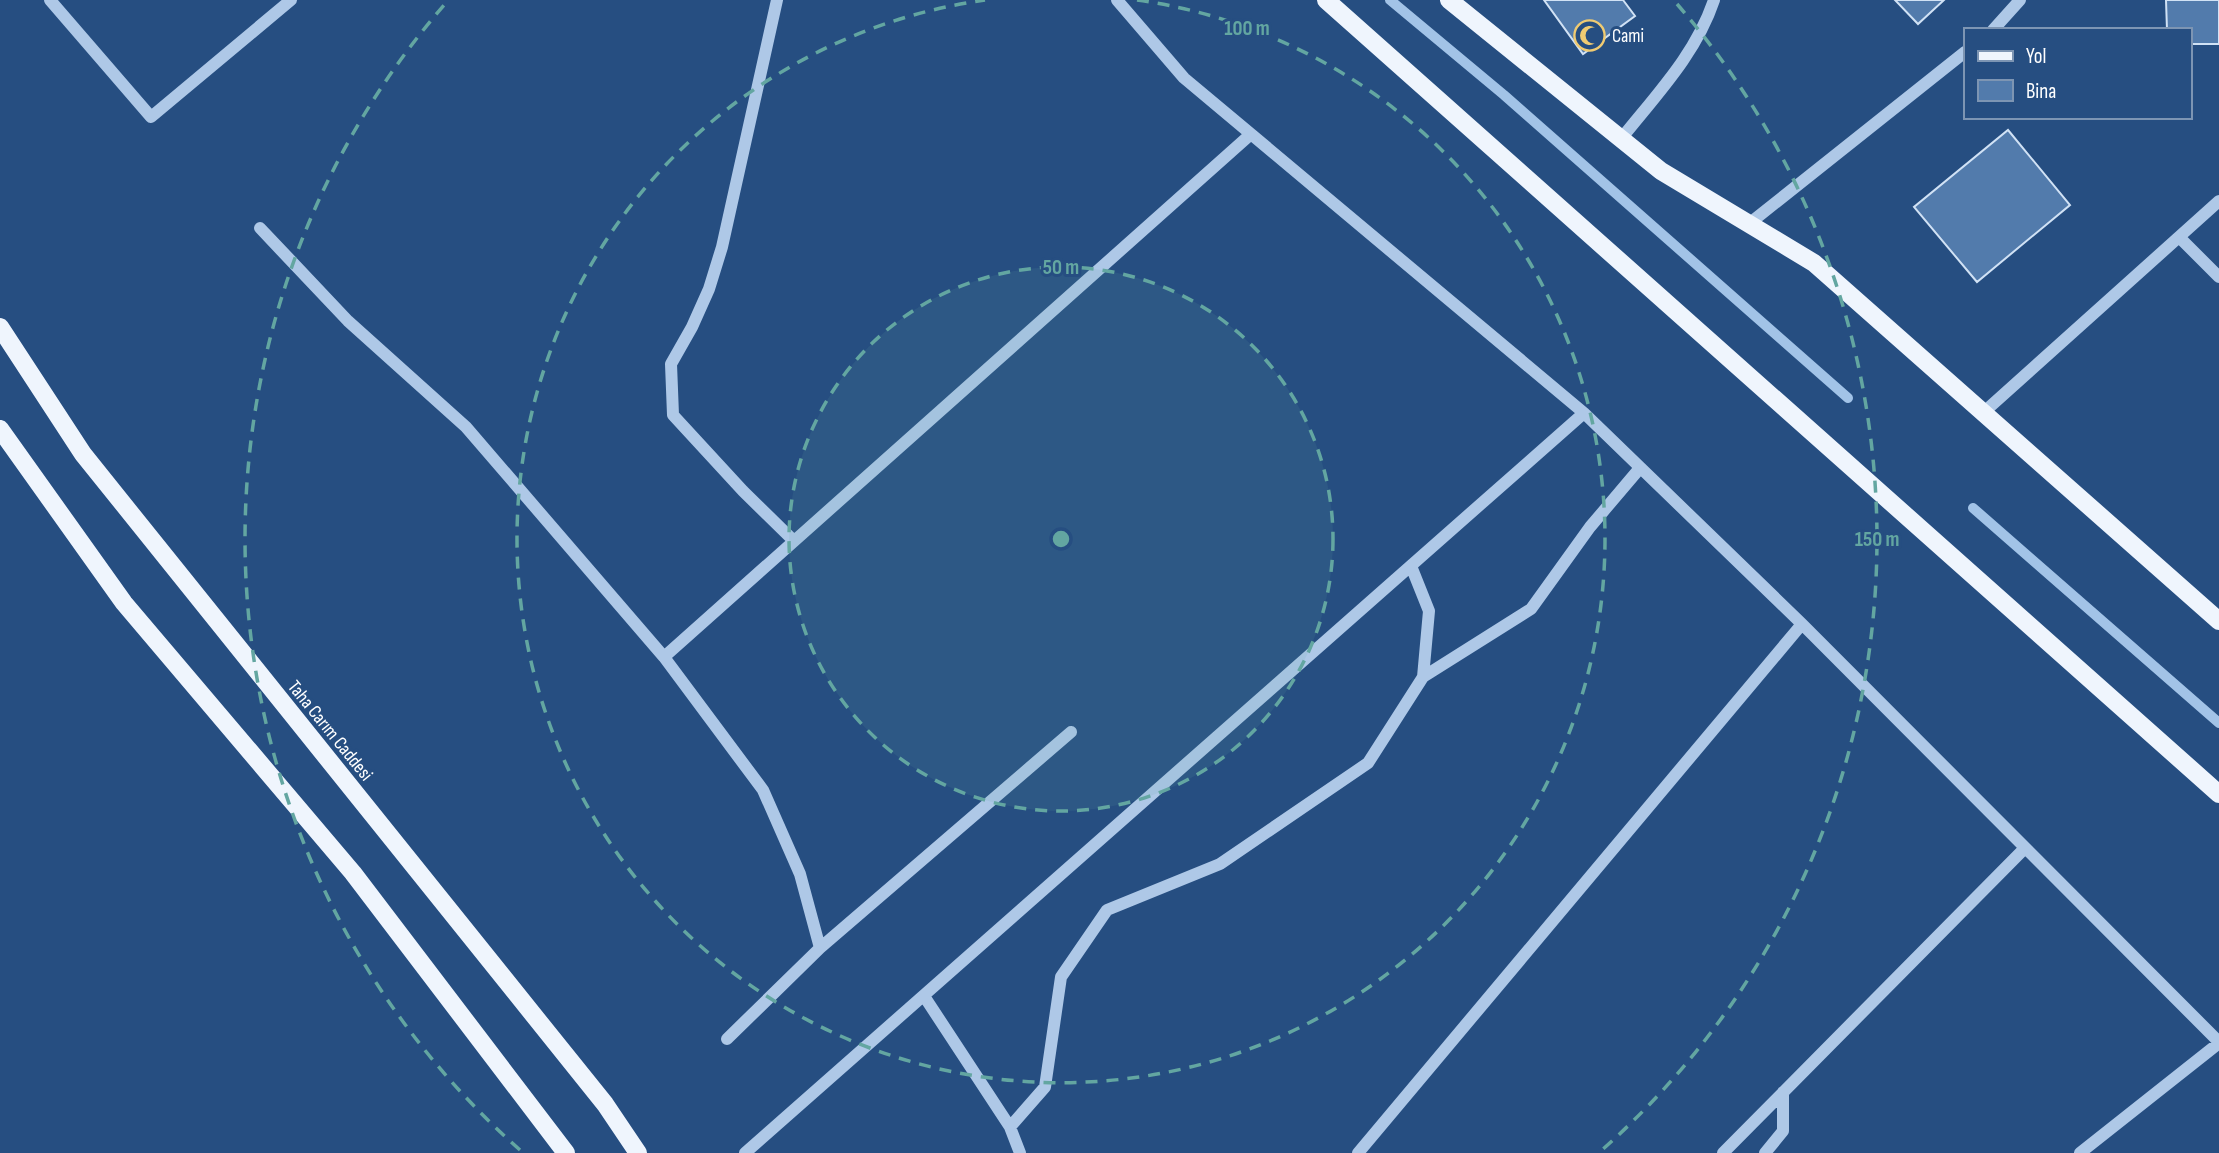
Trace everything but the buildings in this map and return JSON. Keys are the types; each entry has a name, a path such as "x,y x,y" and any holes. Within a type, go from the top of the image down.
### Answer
{"main road":[{"path":"1326,0 2219,794"},
{"path":"1449,0 1661,171 1814,264 2219,621"},
{"name":"Taha Carım Caddesi","path":"0,327 83,454 605,1104 638,1153"},
{"path":"0,429 124,603 353,873 566,1153"}],"street":[{"path":"50,0 151,117 292,0"},
{"path":"777,0 722,247 709,289 671,364 673,415 743,491 794,541"},
{"path":"1117,0 1184,78 1584,413 1802,624 2219,1043 2080,1153"},
{"path":"1622,139 1692,51 1714,0"},
{"path":"1995,28 2020,0"},
{"path":"1750,223 1964,53"},
{"path":"664,657 1251,134"},
{"path":"1984,412 2219,201"},
{"path":"260,228 348,321 466,427 664,657 763,790 800,874 820,948"},
{"path":"2179,237 2219,276"},
{"path":"745,1153 1584,413"},
{"path":"1010,1127 1045,1087 1061,977 1107,910 1220,864 1368,762 1423,677 1531,610 1590,527 1640,468"},
{"path":"1411,566 1429,611 1423,677"},
{"path":"1358,1153 1802,624"},
{"path":"727,1039 820,948 1071,732"},
{"path":"1723,1153 2025,848"},
{"path":"924,996 1010,1127 1020,1153"},
{"path":"1765,1153 1783,1130 1783,1092"}],"waterway":[{"path":"1390,0 1504,95 1848,398"},
{"path":"1973,508 2219,723"}],"place":[{"name":"Cami","path":"1589,35"}]}
